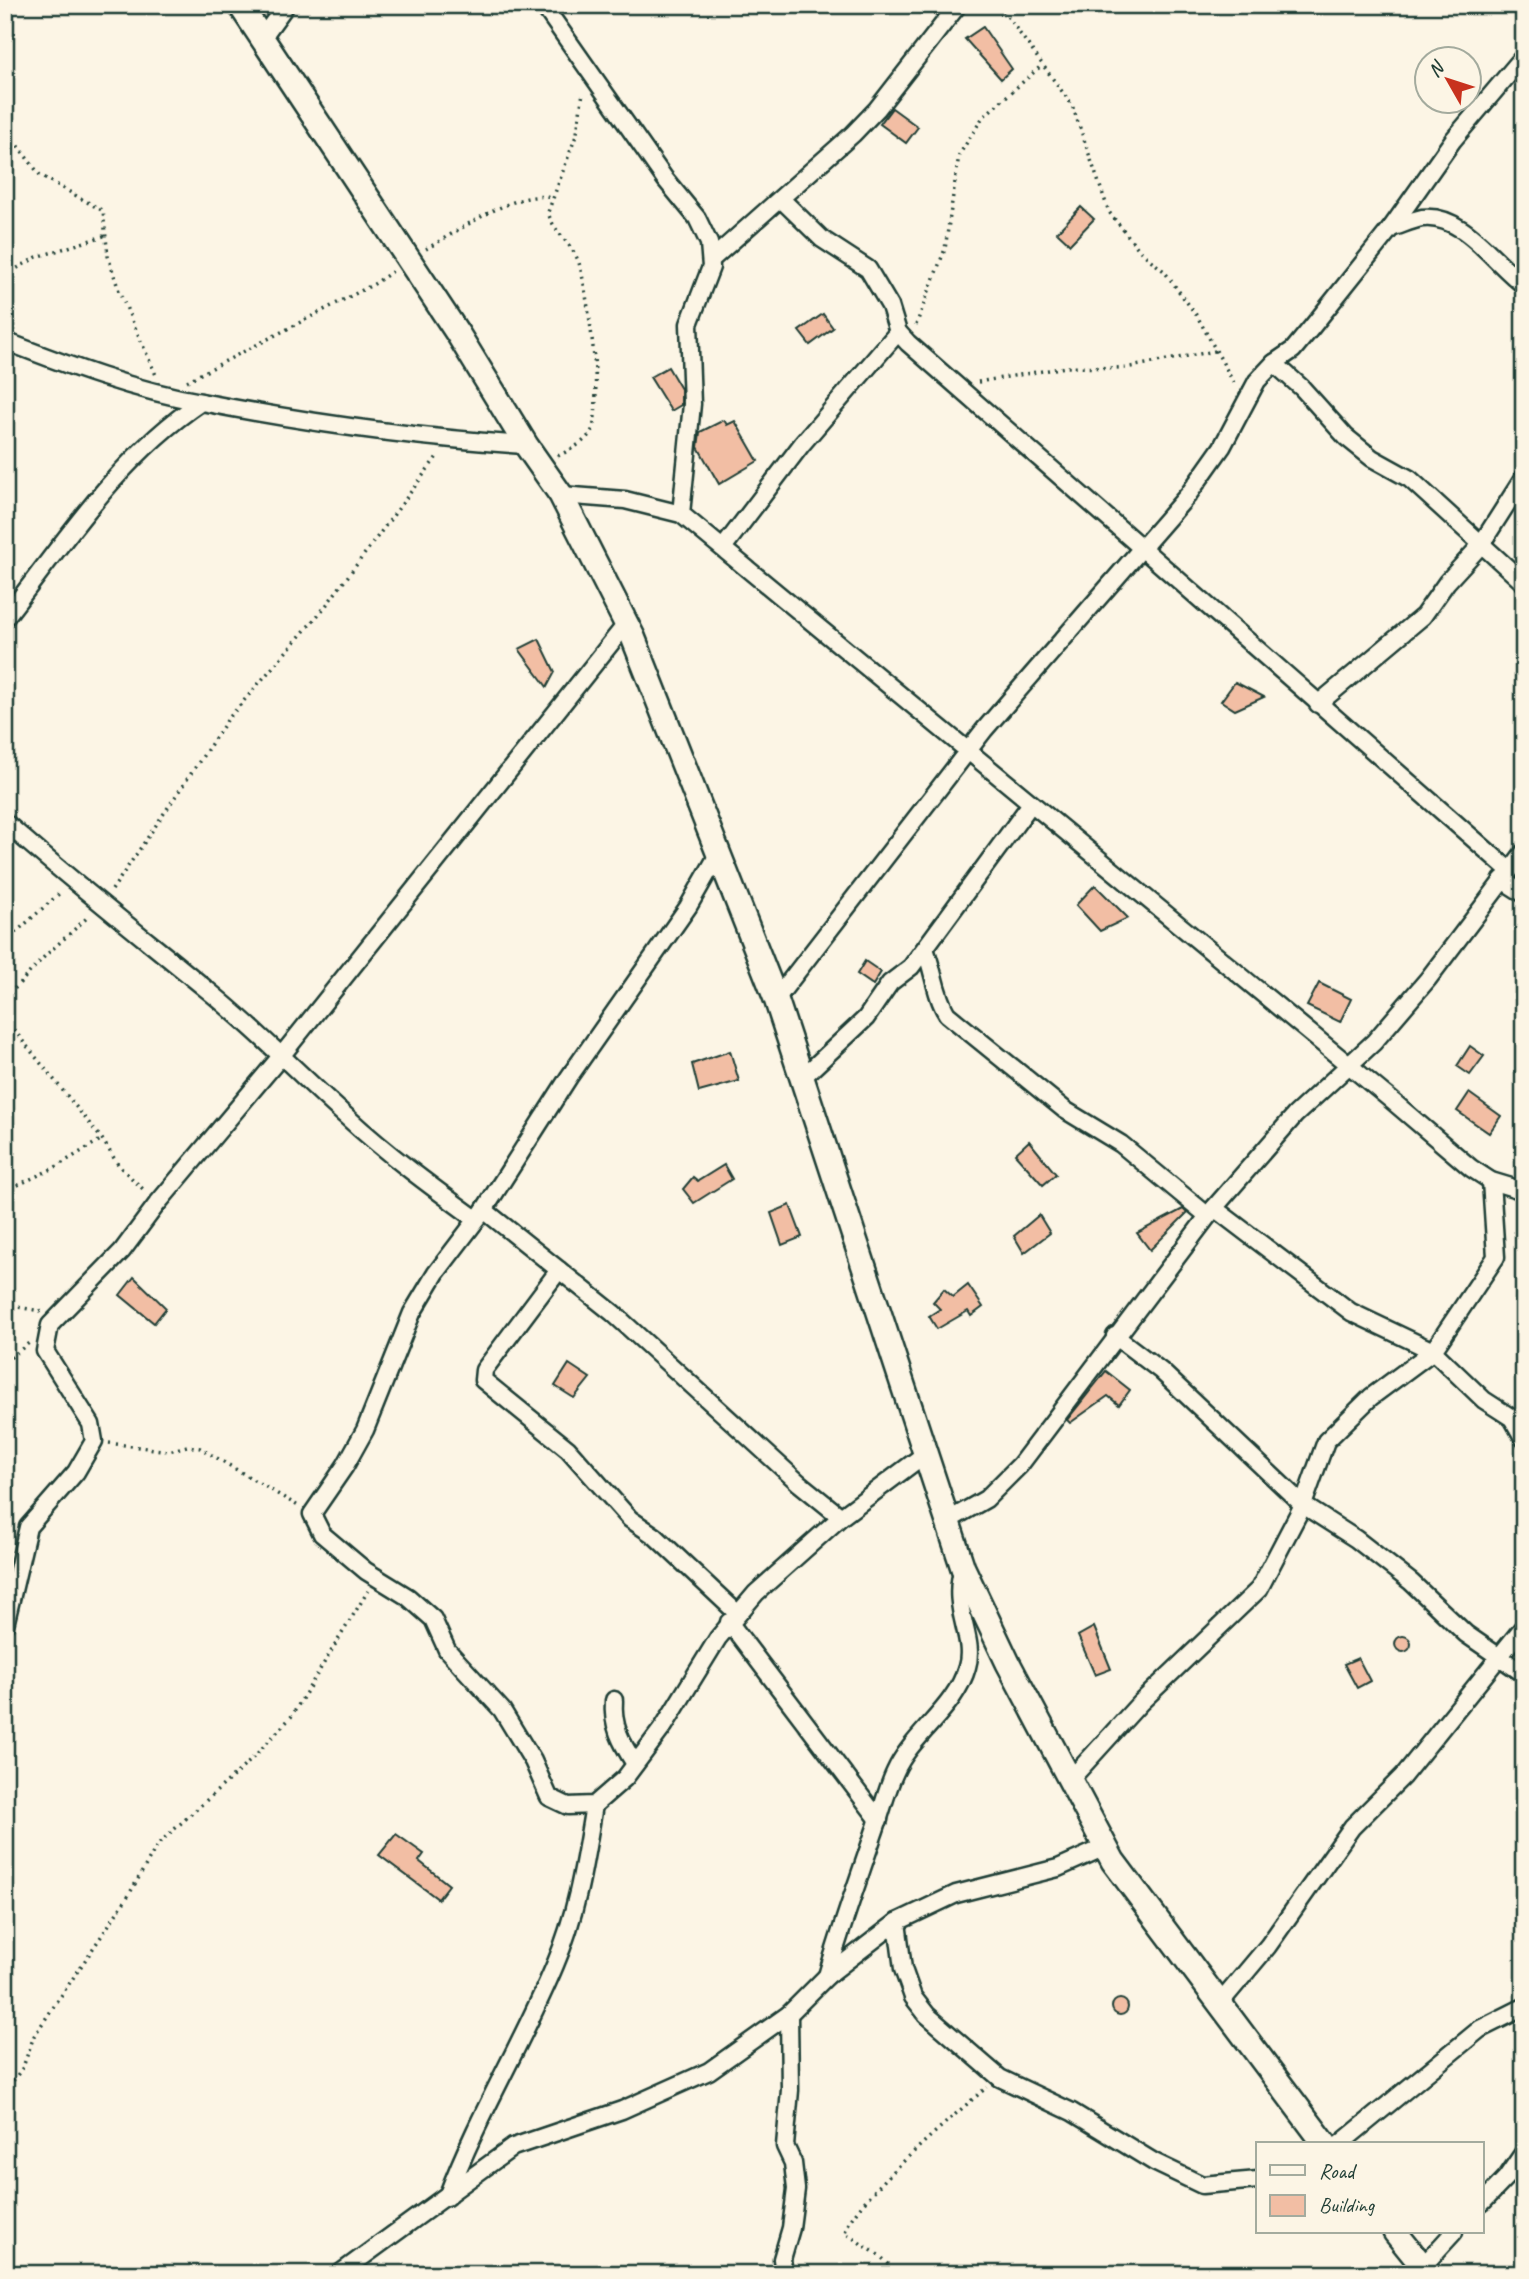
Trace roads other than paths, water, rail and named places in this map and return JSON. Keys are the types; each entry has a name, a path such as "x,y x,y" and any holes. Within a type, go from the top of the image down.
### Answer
{"main road":[{"path":"240,5 561,495 626,623 720,851 776,999 963,1568 1008,1663 1105,1847 1324,2142"},
{"path":"1397,2234 1426,2270"}],"street":[{"path":"262,38 286,5"},
{"path":"543,5 664,178 697,218 705,232 712,259"},
{"path":"681,514 692,404 689,324 712,259 780,200 877,108 958,5"},
{"path":"776,999 966,752 1188,495 1222,447 1257,381 1274,363 1293,350 1391,228 1453,140 1524,56"},
{"path":"780,200 822,239 868,269 890,306 903,338 1139,549 1318,704 1524,894"},
{"path":"1391,228 1423,218 1440,219 1460,228 1524,285"},
{"path":"723,548 802,444 903,338"},
{"path":"5,341 78,370 169,397 336,427 448,441 526,445"},
{"path":"1274,363 1302,388 1346,437 1372,458 1410,479 1480,546 1524,583"},
{"path":"5,618 77,522 134,457 167,425 201,402"},
{"path":"1318,704 1423,616 1447,582 1480,546 1524,477"},
{"path":"561,495 625,500 681,514 1449,1152 1491,1181 1524,1191"},
{"path":"5,1625 28,1527 76,1472 94,1441 92,1424 45,1351 50,1325 104,1273 157,1204 282,1055 626,623"},
{"path":"802,1078 866,1018 890,983 911,967 1030,804"},
{"path":"5,822 72,882 104,903 282,1055 347,1117 559,1270 613,1313 799,1483 841,1517"},
{"path":"720,851 688,907 569,1077 412,1314 365,1430 345,1466 312,1514 322,1534 376,1578 408,1597 433,1619 447,1650 502,1710 533,1761 549,1797 568,1806 594,1805 613,1791 664,1727 733,1617 755,1592 841,1517 925,1454"},
{"path":"949,1520 986,1499 1020,1465 1211,1212 1295,1115 1374,1042 1428,979 1524,852"},
{"path":"925,949 935,973 938,1000 947,1014 1065,1110 1121,1144 1351,1312 1433,1351 1485,1400 1512,1419 1524,1439"},
{"path":"1070,1780 1140,1703 1246,1604 1270,1570 1303,1505 1326,1441 1371,1397 1433,1351 1488,1274 1496,1257 1491,1181"},
{"path":"559,1270 484,1370 483,1380 568,1449 630,1519 655,1536 733,1617 879,1820"},
{"path":"1115,1336 1161,1371 1303,1505 1411,1582 1466,1634 1524,1674"},
{"path":"827,1976 844,1916 895,1772 967,1668 970,1654 957,1586 963,1568"},
{"path":"1221,2002 1268,1947 1352,1827 1403,1776 1524,1626"},
{"path":"614,1700 616,1730 635,1764"},
{"path":"447,2197 466,2146 556,1964 576,1907 594,1805"},
{"path":"339,2274 513,2147 622,2110 709,2071 789,2014 827,1976 897,1922 956,1894 1058,1868 1105,1847"},
{"path":"897,1922 903,1969 913,1997 927,2015 1000,2078 1072,2112 1154,2162 1202,2185 1256,2180"},
{"path":"1342,2142 1480,2029 1524,2007"},
{"path":"784,2274 782,2259 791,2228 796,2189 793,2164 785,2146 790,2090 789,2014"},
{"path":"1484,2201 1506,2178 1524,2152"},
{"path":"1426,2270 1453,2234"}]}
